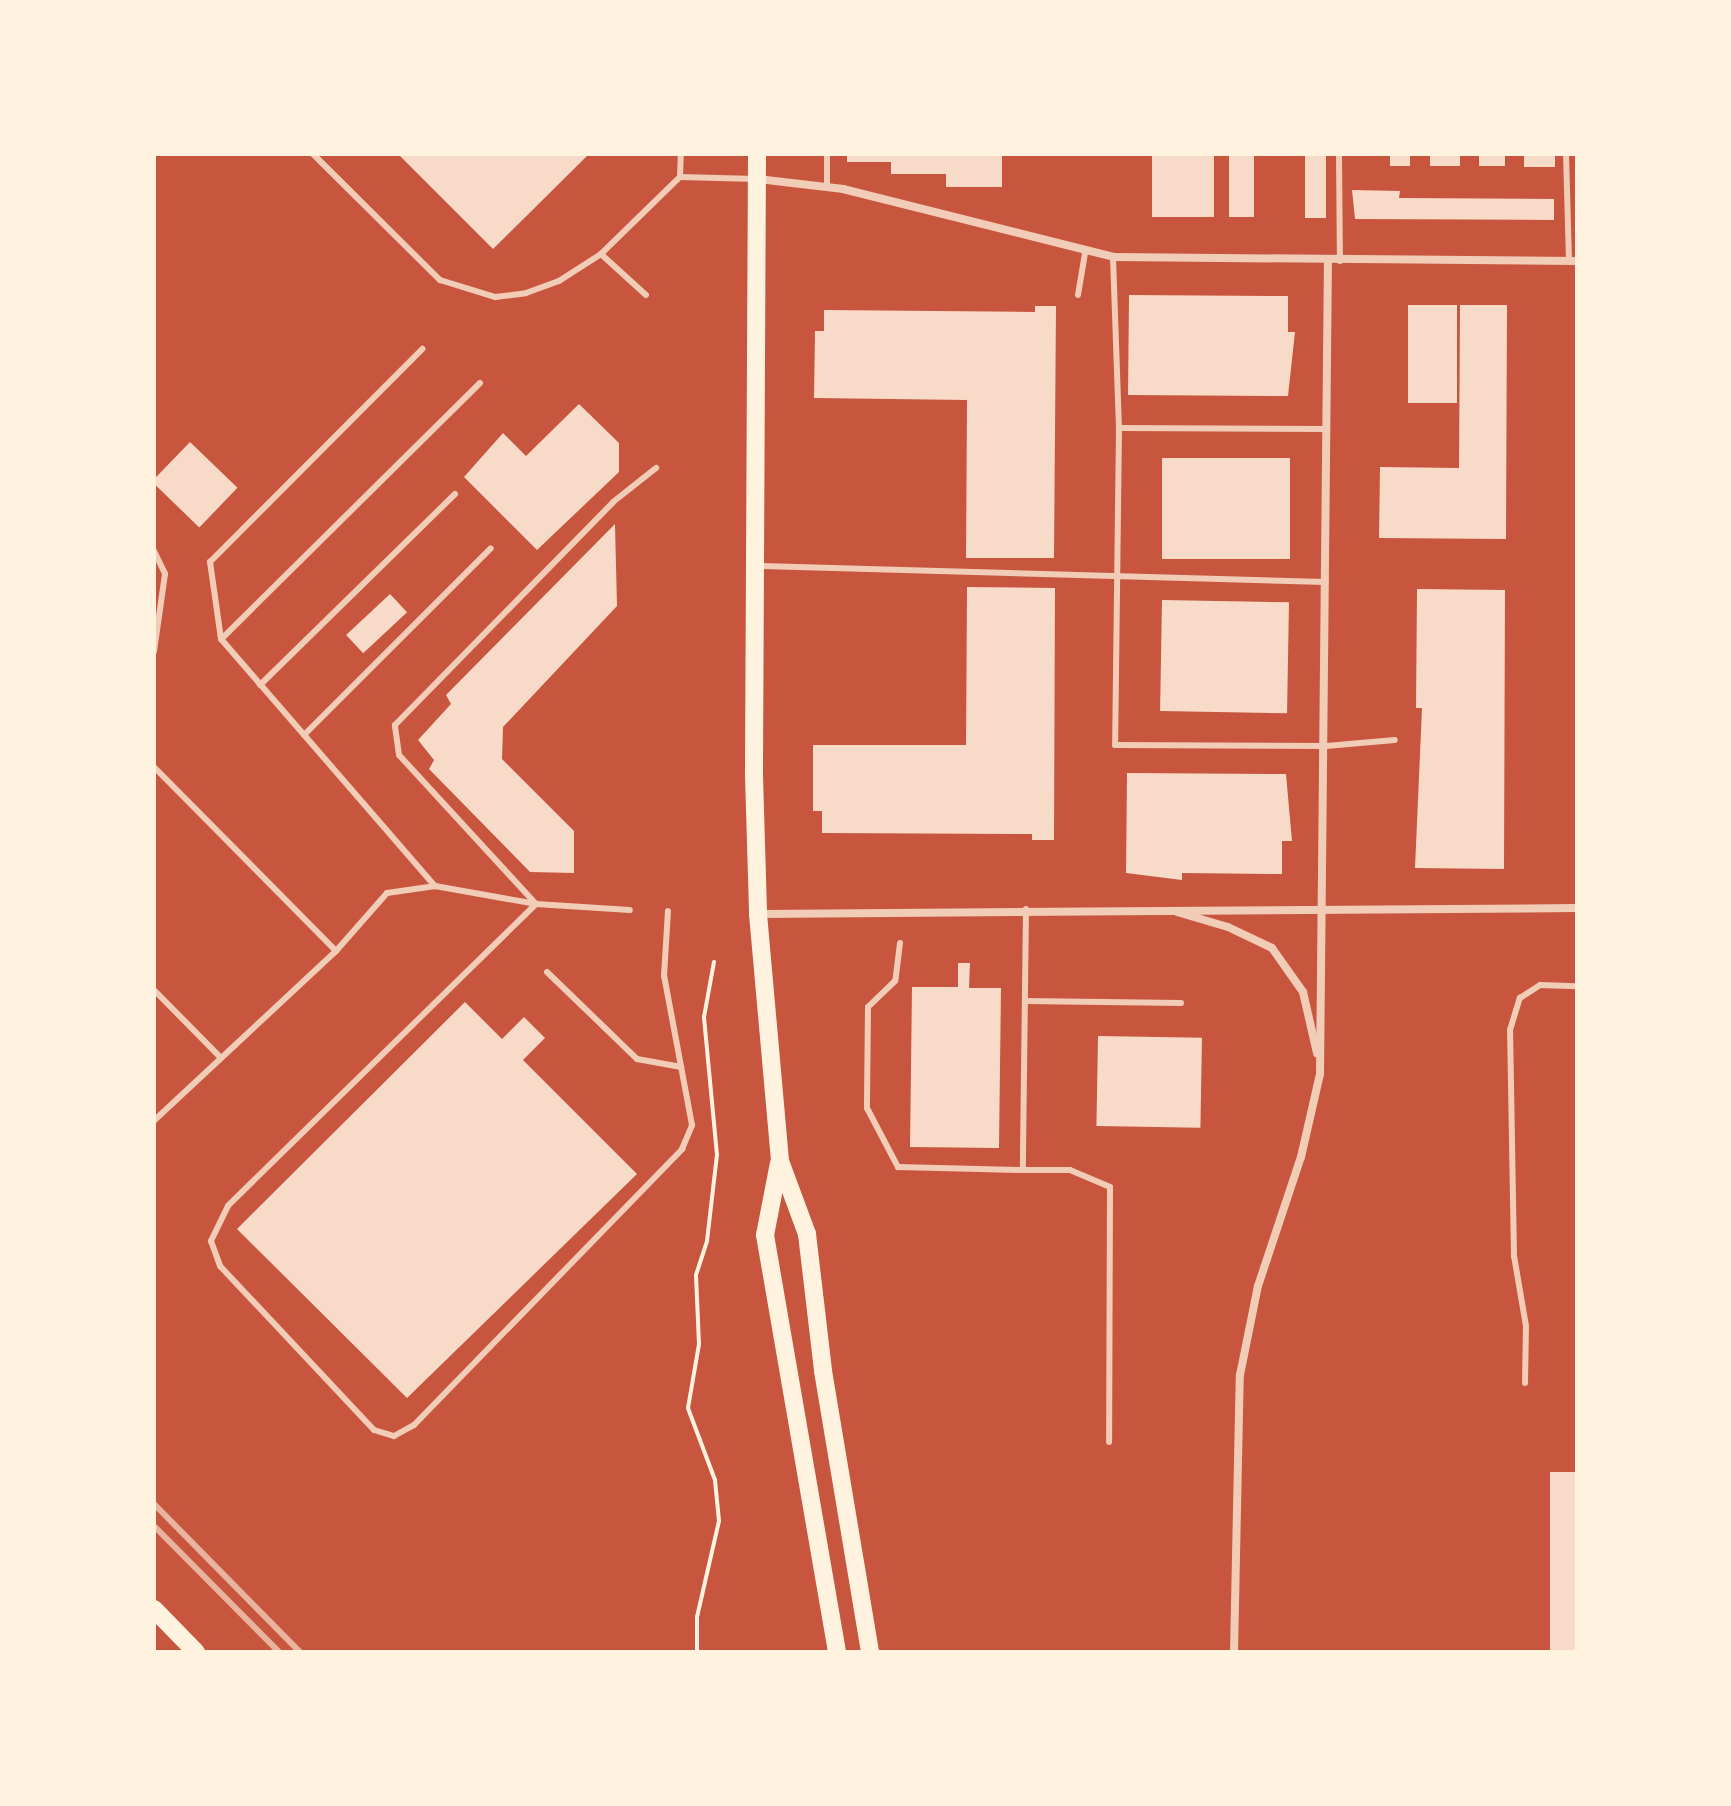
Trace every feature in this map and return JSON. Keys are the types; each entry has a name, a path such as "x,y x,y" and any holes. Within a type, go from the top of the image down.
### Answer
{"main road":[{"path":"757,154 758,914 780,1161 807,1234 823,1371 870,1652"},
{"path":"780,1161 765,1235 837,1652"},
{"path":"154,1609 196,1652"}],"street":[{"path":"757,179 827,187 1085,253 1113,257 1573,261"},
{"path":"1234,1652 1240,1375 1258,1286 1301,1157 1320,1074 1326,746 1328,261"},
{"path":"758,914 1026,909 1577,908"},
{"path":"1167,909 1228,927 1272,948 1294,975 1310,1010 1320,1074"}],"lane":[{"path":"313,154 440,280 495,297 526,293 559,281 601,254 680,177 681,154"},
{"path":"827,154 827,187"},
{"path":"1339,154 1340,261"},
{"path":"1566,154 1573,261"},
{"path":"680,177 757,179"},
{"path":"1078,295 1085,253"},
{"path":"601,254 646,295"},
{"path":"1113,257 1114,411 1119,428 1115,745 1326,746 1395,740"},
{"path":"422,349 210,562 221,639 435,886"},
{"path":"221,639 480,383"},
{"path":"1119,428 1327,429"},
{"path":"536,904 399,755 395,725 613,502 656,468"},
{"path":"260,685 455,494"},
{"path":"304,735 491,548"},
{"path":"154,551 165,574 154,651"},
{"path":"756,566 1077,572 1118,578 1326,582"},
{"path":"154,767 336,951"},
{"path":"154,1121 336,951 387,893 435,886 536,904 630,910"},
{"path":"536,904 228,1206 211,1241 220,1266 374,1430 394,1436 414,1425 682,1149 692,1125 664,976 668,911"},
{"path":"1023,1170 1026,909"},
{"path":"900,943 895,981 868,1007 867,1022 867,1108 898,1167 1070,1170 1110,1187 1109,1442"},
{"path":"547,972 637,1059 681,1067"},
{"path":"1525,1383 1526,1326 1514,1256 1510,1030 1520,998 1540,985 1577,986"},
{"path":"154,990 221,1058"},
{"path":"1025,1001 1181,1003"}],"path":[{"path":"697,1652 697,1617 719,1521 715,1480 688,1408 699,1344 696,1275 707,1241 717,1155 704,1017 714,962"}],"building":[{"path":"398,154 589,154 493,249"},
{"path":"847,154 1002,154 1002,187 946,187 946,174 891,174 891,162 847,162"},
{"path":"1152,154 1214,154 1214,217 1152,217"},
{"path":"1229,154 1254,154 1254,217 1229,217"},
{"path":"1305,154 1326,154 1326,218 1305,218"},
{"path":"1390,154 1410,154 1410,166 1390,166"},
{"path":"1430,154 1460,154 1460,166 1430,166"},
{"path":"1479,154 1505,154 1505,166 1479,166"},
{"path":"1524,154 1555,154 1555,167 1524,167"},
{"path":"1352,190 1400,191 1399,198 1554,199 1554,220 1355,219"},
{"path":"1129,295 1288,296 1288,332 1295,332 1288,396 1128,395"},
{"path":"1408,305 1457,305 1457,403 1408,403"},
{"path":"1460,305 1507,305 1506,539 1379,538 1380,467 1459,468"},
{"path":"1035,306 1056,306 1054,558 966,558 967,400 814,398 815,331 824,331 824,310 1035,312"},
{"path":"579,404 619,443 619,472 537,550 464,477 503,433 526,456"},
{"path":"190,442 237,488 199,527 154,484 154,479"},
{"path":"1162,458 1290,458 1290,559 1162,559"},
{"path":"615,524 617,606 503,727 502,759 574,831 574,873 530,872 429,769 434,760 418,740 451,704 446,695"},
{"path":"967,587 1055,588 1054,840 1032,840 1032,834 822,833 822,811 813,811 813,745 966,745"},
{"path":"1417,589 1505,590 1504,869 1415,868 1422,708 1416,708"},
{"path":"390,594 407,612 363,653 346,635"},
{"path":"1162,600 1289,602 1287,713 1160,711"},
{"path":"1127,773 1286,774 1292,841 1282,841 1282,874 1182,873 1182,880 1126,873"},
{"path":"958,963 970,963 969,988 1001,988 999,1148 910,1147 912,987 958,987"},
{"path":"465,1002 502,1039 524,1017 545,1038 523,1060 637,1174 407,1398 237,1229"},
{"path":"1098,1036 1202,1038 1200,1128 1096,1126"},
{"path":"1550,1472 1577,1472 1577,1652 1550,1652"}],"railway":[{"path":"154,1504 300,1652"},
{"path":"154,1526 279,1652"}]}
